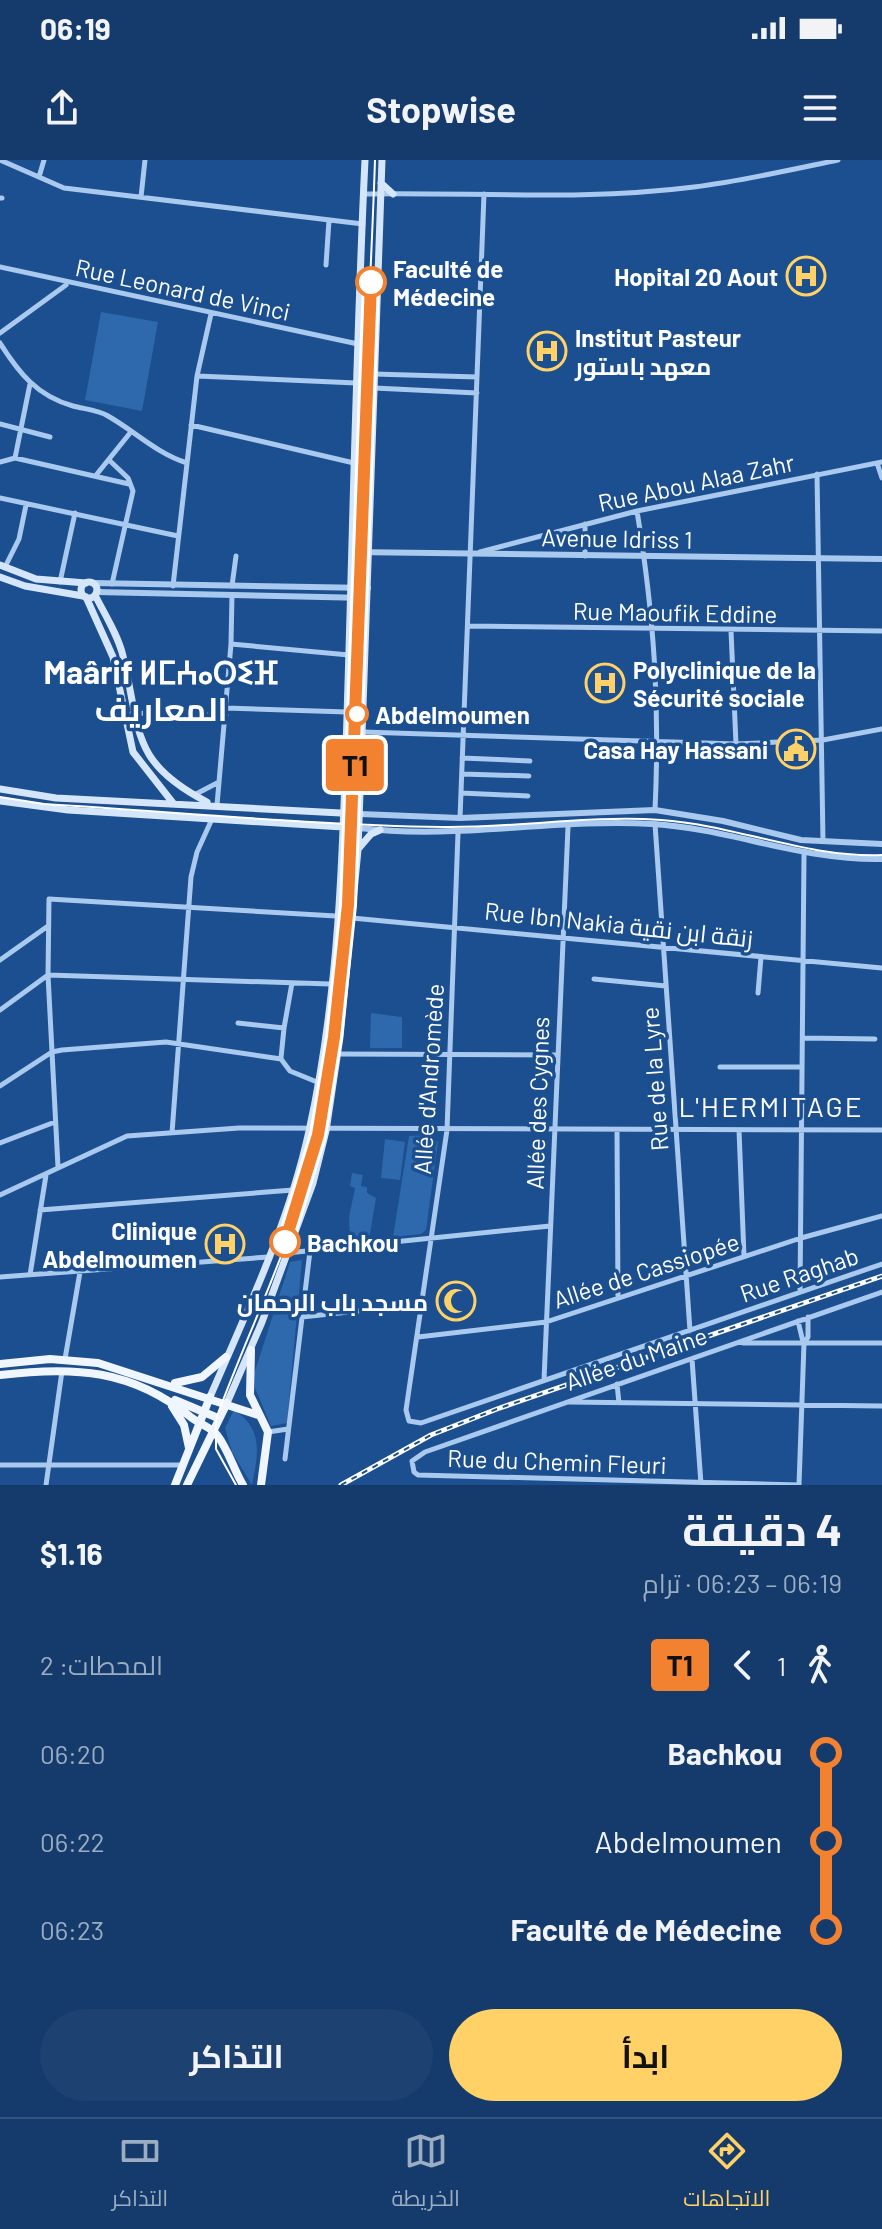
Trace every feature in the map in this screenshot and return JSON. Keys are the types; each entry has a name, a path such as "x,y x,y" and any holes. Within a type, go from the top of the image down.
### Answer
{"main road":[{"path":"175,1485 293,1190 310,1130 317,1082 330,984 345,796 365,160"},
{"path":"187,1485 251,1350 313,1183 326,1131 338,1054 360,814 382,160"},
{"path":"381,183 393,194"},
{"path":"2,566 26,576 60,583 89,583"},
{"path":"0,577 25,586 84,596 96,594"},
{"path":"89,583 81,589 108,643 133,752 173,803"},
{"path":"89,583 119,643 133,713 149,757 164,774 215,805"},
{"path":"0,789 41,796 360,814"},
{"path":"309,810 333,807 345,796"},
{"path":"0,801 55,809 359,828"},
{"path":"358,850 371,834 380,830"},
{"path":"251,1350 249,1382 258,1415 268,1432 261,1485"},
{"path":"166,1382 186,1382 202,1377 226,1357"},
{"path":"0,1364 65,1359 111,1366 258,1415"},
{"path":"0,1375 62,1370 116,1377 218,1418"},
{"path":"168,1398 212,1431 243,1485"},
{"path":"168,1398 184,1425 189,1449"}],"street":[{"path":"0,160 64,188 363,224"},
{"path":"39,177 44,160"},
{"path":"141,197 145,160"},
{"path":"363,194 578,195 693,187 838,160"},
{"path":"460,818 484,194"},
{"path":"326,265 329,220"},
{"name":"Rue Leonard de Vinci","path":"0,267 67,284 359,344"},
{"path":"0,333 67,284"},
{"path":"173,593 197,376 211,314"},
{"path":"0,343 30,384 57,401 105,414 162,453 187,463"},
{"path":"374,374 478,377"},
{"path":"197,376 357,383"},
{"path":"15,458 30,384"},
{"path":"374,388 477,393"},
{"path":"0,424 50,437"},
{"path":"191,425 355,463"},
{"path":"97,474 130,433"},
{"path":"0,462 15,458 97,474 129,484"},
{"path":"109,460 133,491 112,584"},
{"path":"879,462 882,478"},
{"name":"Rue Abou Alaa Zahr","path":"472,554 637,511 879,462"},
{"path":"817,474 823,842"},
{"path":"0,498 178,536"},
{"path":"2,566 19,539 26,505"},
{"path":"637,511 655,631 658,741 655,810"},
{"path":"60,583 75,513"},
{"path":"585,524 585,556"},
{"name":"Avenue Idriss 1","path":"352,552 882,559"},
{"path":"232,586 236,556"},
{"path":"89,583 368,588"},
{"path":"96,594 367,598"},
{"path":"215,805 226,712 232,595"},
{"name":"Rue Maoufik Eddine","path":"468,626 655,631 882,631"},
{"path":"731,631 736,744"},
{"path":"231,644 349,655"},
{"path":"123,713 347,712"},
{"path":"363,732 736,744 823,740 882,729"},
{"path":"462,758 530,761"},
{"path":"462,774 529,776"},
{"path":"194,795 220,782"},
{"path":"461,793 528,796"},
{"path":"360,814 460,818 655,810 823,842 882,844"},
{"path":"172,1133 188,907 195,859 213,818"},
{"path":"359,828 458,833 655,824 710,832 804,855 882,859"},
{"name":"Rue de la Lyre","path":"655,824 690,1331"},
{"name":"Allée des Cygnes","path":"544,1380 568,827"},
{"name":"Allée d'Andromède","path":"409,1421 406,1410 447,1130 458,833"},
{"path":"800,1292 804,855"},
{"path":"58,1167 48,975 49,899 336,916"},
{"name":"Rue Ibn Nakia زنقة ابن نقية","path":"352,918 562,935 882,968"},
{"path":"0,960 48,925"},
{"path":"758,993 761,957"},
{"path":"0,1010 48,975 330,984"},
{"path":"594,979 666,986"},
{"path":"292,983 281,1059 290,1071 317,1082"},
{"path":"238,1023 284,1028"},
{"path":"803,1038 875,1039"},
{"path":"0,1086 52,1052 176,1043 281,1059"},
{"path":"338,1054 557,1055"},
{"path":"720,1067 802,1067"},
{"path":"0,1143 55,1122"},
{"path":"0,1195 127,1136 239,1128 326,1131 882,1130"},
{"path":"617,1130 618,1298"},
{"path":"739,1130 744,1256"},
{"path":"30,1275 46,1174"},
{"path":"40,1210 293,1190"},
{"name":"Allée de Cassiopée","path":"418,1337 546,1322 801,1238 882,1216"},
{"path":"287,1253 550,1226"},
{"path":"285,1459 310,1251"},
{"path":"0,1277 268,1257"},
{"name":"Rue Raghab","path":"409,1421 421,1423 882,1264"},
{"path":"65,1359 80,1272"},
{"name":"Allée du Maine","path":"413,1469 414,1458 425,1452 882,1292"},
{"path":"302,1317 423,1304"},
{"path":"799,1485 804,1343 808,1337 808,1317"},
{"path":"798,1321 799,1338 804,1343"},
{"path":"736,1343 882,1343"},
{"path":"692,1359 701,1484"},
{"path":"46,1485 62,1370"},
{"path":"617,1384 619,1403"},
{"path":"564,1402 882,1406"},
{"path":"268,1432 288,1429"},
{"path":"0,1465 183,1465"},
{"name":"Rue du Chemin Fleuri","path":"413,1469 418,1475 799,1485"}],"shaded area":[{"path":"101,312 158,322 142,411 85,400"},
{"path":"371,1013 402,1017 402,1048 370,1048"},
{"path":"432,1135 438,1142 426,1230 421,1234 393,1237 409,1136"},
{"path":"385,1139 405,1142 400,1180 381,1178"},
{"path":"352,1173 363,1175 361,1186 367,1187 367,1193 376,1198 369,1240 350,1241 349,1217 355,1188 350,1186"},
{"path":"302,1260 287,1423 271,1426 255,1388 254,1374 290,1262"},
{"path":"234,1410 244,1417 254,1434 257,1453 252,1485 232,1452 225,1428"}],"tram line":[{"path":"236,1485 216,1449 216,1419 286,1243 309,1172 331,1060 341,984 353,832 361,480 375,160"},
{"name":"T1","path":"285,1242 318,1135 334,1037 348,905 371,282"},
{"path":"0,797 44,804 393,826 470,827 607,819 661,820 716,828 826,852 882,855"}],"railway":[{"path":"341,1485 431,1435 497,1409 882,1276"}],"place":[{"name":"Hopital 20 Aout","path":"806,276"},
{"name":"Faculté de Médecine","path":"371,282"},
{"name":"Institut Pasteur معهد باستور","path":"547,351"},
{"name":"Polyclinique de la Sécurité sociale","path":"605,683"},
{"name":"Abdelmoumen","path":"357,714"},
{"name":"Casa Hay Hassani","path":"796,749"},
{"name":"Bachkou","path":"285,1242"},
{"name":"Clinique Abdelmoumen","path":"225,1244"},
{"name":"مسجد باب الرحمان","path":"456,1301"}],"district":[{"name":"Maârif ⵍⵎⵄⴰⵔⵉⴼ المعاريف","path":"161,690"},
{"name":"L'HERMITAGE","path":"771,1106"}]}
